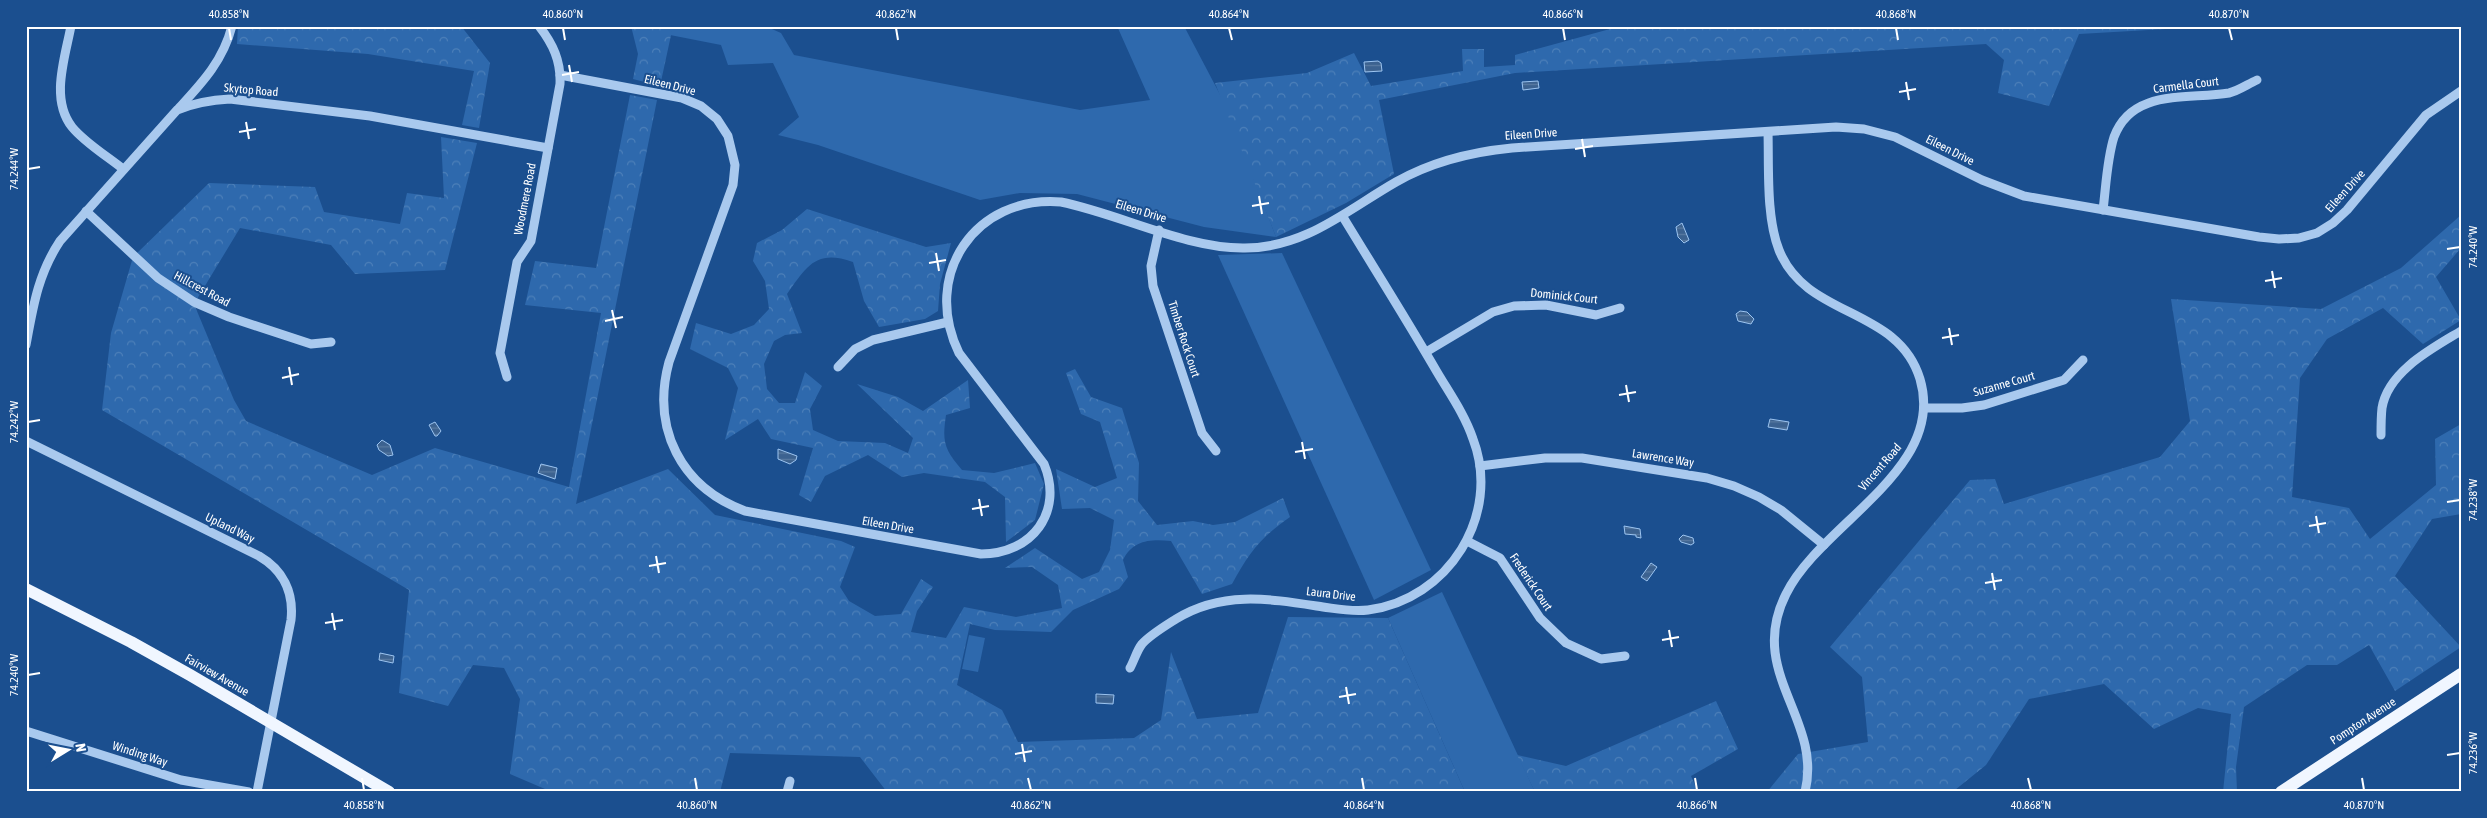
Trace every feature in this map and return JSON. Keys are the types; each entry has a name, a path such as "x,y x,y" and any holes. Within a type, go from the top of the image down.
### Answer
{"main road":[{"name":"Fairview Avenue","path":"26,589 131,642 389,792"},
{"name":"Pompton Avenue","path":"2281,792 2461,674"}],"street":[{"path":"71,26 60,86 65,114 77,132 123,169"},
{"path":"26,345 35,296 46,263 60,241 216,66 225,48 232,26"},
{"name":"Woodmere Road","path":"507,377 500,353 517,262 531,241 560,75 555,49 539,26"},
{"name":"Eileen Drive","path":"560,75 692,101 717,119 732,145 735,165 733,185 669,362 663,398 666,428 678,456 697,482 722,501 757,514 972,553 990,554 1007,550 1030,538 1041,525 1048,508 1050,490 1047,472 1039,456 966,362 954,342 948,322 946,296 955,260 975,231 1004,210 1032,202 1061,202 1218,246 1260,248 1299,239 1342,217 1411,174 1444,161 1477,152 1512,148 1830,127 1879,133 1914,145 1982,180 2009,191 2103,210 2269,238 2289,239 2317,233 2333,223 2347,210 2426,115 2461,91"},
{"name":"Carmella Court","path":"2103,210 2112,145 2119,128 2130,113 2152,101 2231,93 2257,80"},
{"name":"Skytop Road","path":"177,110 208,101 230,99 370,116 548,148"},
{"name":"Vincent Road","path":"1768,132 1773,227 1779,250 1788,267 1810,292 1879,328 1899,344 1918,373 1924,408 1921,429 1908,458 1824,545 1791,584 1780,606 1775,631 1775,656 1779,674 1802,730 1807,752 1808,774 1805,792"},
{"name":"Hillcrest Road","path":"86,211 158,278 194,302 229,317 311,344 331,342"},
{"name":"Laura Drive","path":"1130,668 1142,644 1182,616 1217,601 1260,598 1353,611 1380,608 1398,602 1417,594 1438,579 1456,559 1467,541 1480,502 1480,466 1468,427 1426,352 1342,217"},
{"name":"Timber Rock Court","path":"1159,230 1152,261 1153,286 1202,433 1216,451"},
{"name":"Dominick Court","path":"1426,352 1488,315 1514,306 1546,305 1596,315 1620,308"},
{"path":"838,367 855,349 873,340 948,322"},
{"path":"2381,435 2382,407 2397,379 2422,354 2461,330"},
{"name":"Suzanne Court","path":"1924,408 1962,408 1984,405 2064,380 2083,360"},
{"name":"Upland Way","path":"26,441 260,556 280,573 288,588 292,612 257,792"},
{"name":"Lawrence Way","path":"1480,466 1545,458 1582,458 1714,480 1734,486 1765,500 1792,518 1824,545"},
{"name":"Frederick Court","path":"1467,541 1500,558 1540,618 1566,642 1602,659 1625,656"},
{"name":"Winding Way","path":"26,731 181,780 248,792"},
{"path":"787,792 790,781"}],"green space":[{"path":"238,26 461,26 490,63 479,128 462,125 474,71 368,54 237,44"},
{"path":"631,26 673,26 660,86 633,79 638,54"},
{"path":"673,26 765,26 781,33 794,55 1080,110 1150,100 1117,26 1184,26 1225,104 1276,237 1204,227 1077,194 1020,193 980,200 818,145 778,135 799,117 773,63 728,65 721,45 670,35"},
{"path":"1621,26 2218,26 2079,34 2049,106 1998,93 2004,60 1986,44 1515,73 1379,100 1394,174 1346,203 1276,237 1215,83 1307,73 1354,53 1371,86 1463,71 1462,49 1484,49 1484,67 1515,65 1515,55"},
{"path":"630,95 657,100 576,504 668,469 715,515 841,541 855,547 840,587 849,601 875,616 901,614 921,579 933,587 917,611 911,632 946,638 964,607 1016,617 1062,608 1058,585 1032,567 1005,568 1035,548 1082,579 1099,572 1110,550 1114,520 1090,508 1062,509 1056,469 1095,487 1117,478 1100,422 1081,414 1066,373 1075,369 1091,397 1122,408 1139,463 1138,501 1157,525 1193,521 1213,525 1235,522 1283,498 1290,517 1256,547 1232,584 1202,594 1171,541 1149,541 1137,545 1127,553 1123,560 1128,577 1119,589 1073,610 1051,632 995,630 970,624 957,685 1002,710 1018,742 1134,738 1161,720 1171,652 1197,719 1258,713 1288,617 1388,618 1465,792 887,792 860,757 730,753 720,792 552,792 510,774 520,699 504,668 473,665 448,706 399,693 409,590 102,410 111,333 133,257 209,183 315,187 324,212 400,224 407,193 444,198 441,137 477,143 445,270 355,274 331,245 240,228 194,304 234,400 246,421 372,475 435,448 569,487 601,313 525,305 535,261 596,268"},
{"path":"807,209 926,247 951,243 940,284 938,311 925,319 879,327 864,301 853,262 840,258 821,259 807,268 787,294 802,333 785,335 774,341 764,364 767,389 779,403 795,403 805,372 822,386 810,409 813,430 838,441 885,443 908,453 913,438 857,384 898,397 923,411 968,380 970,408 946,415 944,432 946,445 956,463 962,470 994,473 1035,463 1044,484 1035,520 1006,542 1005,497 985,482 924,473 902,477 868,455 825,476 811,502 799,495 813,448 771,439 758,419 725,440 738,388 728,368 690,349 696,323 731,334 754,325 769,309 765,281 753,261 757,243 782,230"},
{"path":"2461,215 2461,248 2436,277 2461,320 2423,344 2383,308 2327,339 2300,378 2292,497 2349,508 2370,539 2436,485 2435,439 2461,424 2461,514 2432,519 2395,576 2461,647 2395,691 2369,645 2337,665 2307,665 2244,707 2236,767 2237,792 2223,792 2231,714 2198,708 2154,729 2104,684 2029,699 1986,765 1955,790 1767,792 1798,754 1868,742 1862,677 1830,647 1970,480 1995,479 2004,504 2160,457 2190,421 2171,299 2321,309 2401,268"},
{"path":"1282,253 1431,570 1374,600 1218,255"},
{"path":"1442,592 1535,792 1465,792 1388,618"},
{"path":"969,635 985,638 978,672 962,669"},
{"path":"1716,701 1738,749 1691,776 1698,792 1535,792 1517,755 1566,766"}],"shaded area":[{"path":"1378,61 1381,63 1382,71 1365,72 1364,62"},
{"path":"1538,81 1539,88 1523,90 1522,82"},
{"path":"1682,223 1689,240 1684,243 1678,237 1676,227"},
{"path":"1740,311 1747,312 1754,319 1751,324 1738,321 1736,314"},
{"path":"1770,419 1789,422 1787,430 1768,427"},
{"path":"435,422 441,431 437,436 435,436 429,425"},
{"path":"382,440 390,445 393,455 388,456 379,450 377,445"},
{"path":"778,449 797,456 796,460 790,464 778,459"},
{"path":"541,464 557,468 555,479 538,473"},
{"path":"1624,526 1640,529 1641,538 1636,537 1636,535 1625,534"},
{"path":"1683,535 1693,538 1694,543 1691,545 1681,542 1679,539"},
{"path":"1651,563 1657,567 1647,581 1641,577"},
{"path":"380,653 394,656 393,663 379,660"},
{"path":"1096,694 1114,695 1113,704 1096,703"}]}
